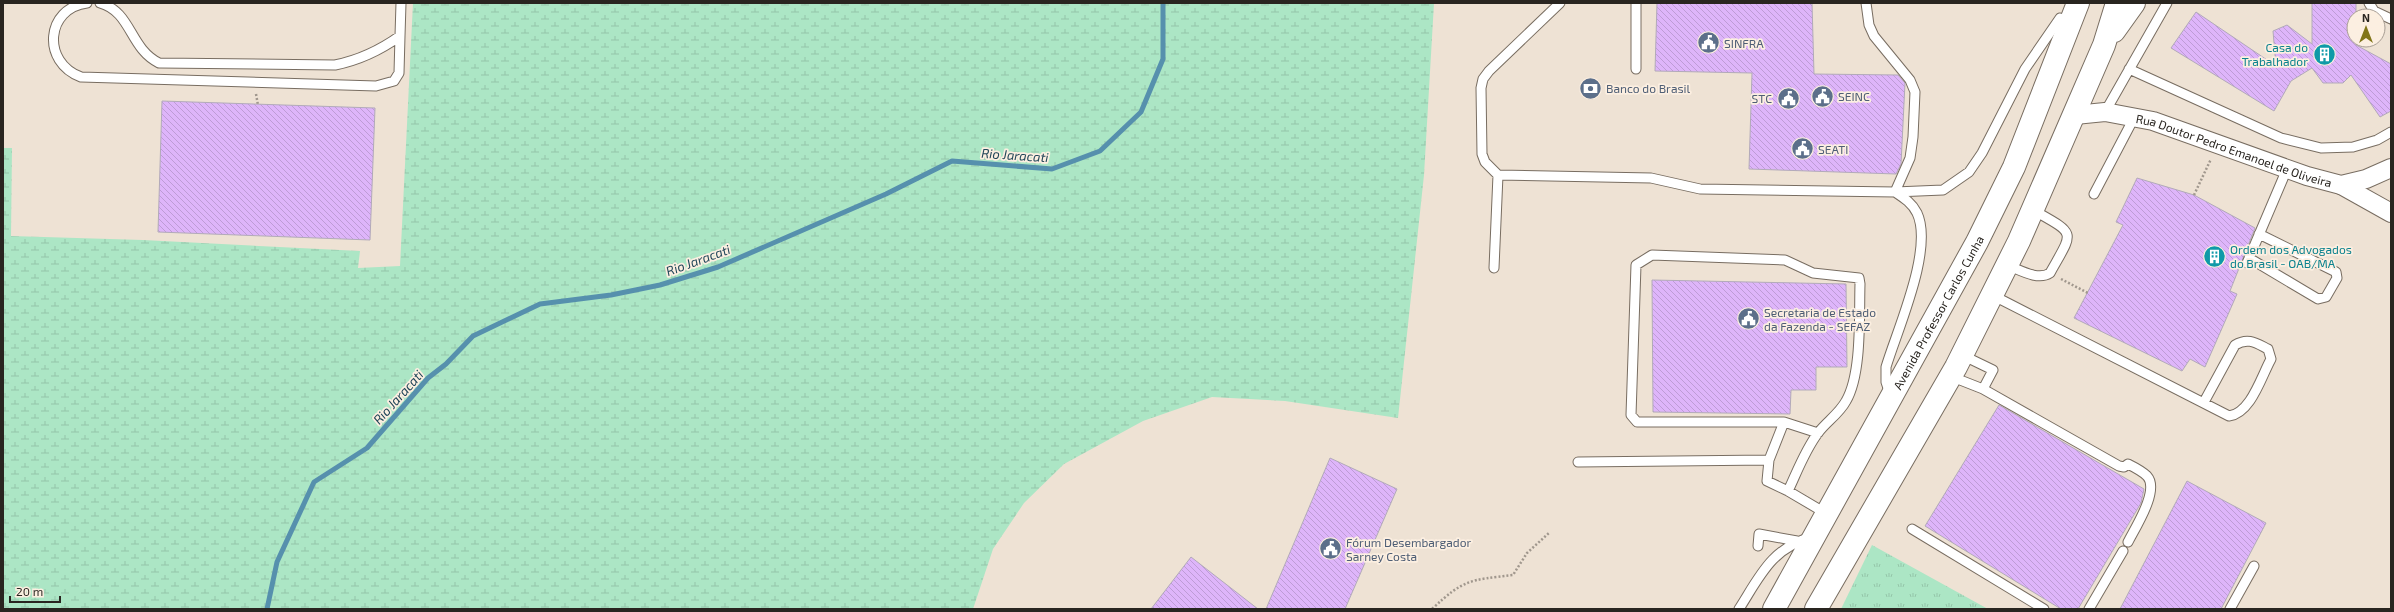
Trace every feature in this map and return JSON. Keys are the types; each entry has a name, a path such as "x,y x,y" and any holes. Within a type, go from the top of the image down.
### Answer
{"main road":[{"name":"Avenida Professor Carlos Cunha","path":"1774,609 1806,543 1828,514 1977,242 2014,167 2078,3"},
{"path":"1816,609 1962,355 2007,265 2075,115 2104,45 2117,3"},
{"path":"2104,45 2134,3"},
{"path":"2038,106 2063,10"},
{"path":"1784,609 1801,580 1806,543"}],"street":[{"name":"Rua Doutor Pedro Emanoel de Oliveira","path":"2075,115 2106,112 2135,116 2218,144 2287,170 2341,184 2366,179 2391,168"},
{"path":"2341,184 2391,213"}],"lane":[{"path":"87,3 70,9 59,19 52,46 56,57 64,66 72,73 81,77 376,86 394,81 399,73 401,3"},
{"path":"100,3 112,8 125,21 142,52 159,63 168,64 335,65 356,61 371,55 400,36"},
{"path":"1560,3 1489,71 1483,79 1481,88 1482,154 1485,162 1498,174 1651,178 1700,189 1895,192 1943,190 1969,172 1982,153 2025,69 2063,10"},
{"path":"1636,3 1636,69"},
{"path":"1866,3 1869,25 1874,36 1910,80 1915,92 1913,137 1910,158 1895,192"},
{"path":"2106,112 2167,3"},
{"path":"2369,3 2374,11 2391,19"},
{"path":"2129,69 2281,138 2321,148 2353,147 2378,140 2391,132"},
{"path":"2094,194 2135,116"},
{"path":"2259,234 2336,272 2337,278 2326,297 2318,299 2248,261 2259,234 2287,170"},
{"path":"1494,268 1498,174"},
{"path":"1891,397 1886,382 1886,367 1915,278 1922,241 1921,228 1917,214 1910,202 1895,192"},
{"path":"2007,265 2040,277 2050,274 2068,241 2068,235 2065,228 2033,210"},
{"path":"1788,491 1818,433 1836,415 1846,401 1851,388 1857,357 1859,278 1813,274 1785,260 1652,255 1636,265 1634,273 1631,415 1633,420 1638,422 1784,422 1818,433"},
{"path":"1992,295 2229,416 2242,412 2271,359 2268,349 2252,341 2242,341 2235,345 2204,402"},
{"path":"1962,355 1993,370 1983,389"},
{"path":"1950,376 1983,389 2119,466 2124,467 2128,464 2148,476 2151,484 2150,497 2128,542"},
{"path":"1784,422 1769,460 1767,481 1828,514"},
{"path":"1578,462 1769,460"},
{"path":"1912,529 2044,609"},
{"path":"1758,546 1759,534 1806,543"},
{"path":"1739,609 1772,559 1784,548 1806,543"},
{"path":"2089,609 2123,551"},
{"path":"2230,609 2254,566"}],"path":[{"path":"2194,195 2218,144"},
{"path":"2050,274 2088,293"},
{"path":"1432,609 1453,589 1470,580 1513,575 1527,553 1550,532"}],"green space":[{"path":"413,3 1434,3 1424,175 1398,418 1285,401 1212,397 1143,421 1064,464 1024,503 993,549 973,609 3,609 3,148 12,148 11,236 143,240 360,251 358,268 400,266"},
{"path":"1872,545 1988,609 1841,609"}],"building":[{"path":"1657,3 1812,3 1814,74 1898,75 1905,83 1901,164 1896,174 1749,169 1752,73 1655,71"},
{"name":"Casa do Trabalhador","path":"2312,3 2356,3 2356,8 2346,8 2346,48 2362,48 2391,64 2391,111 2380,117 2351,75 2343,83 2323,83 2312,68 2291,81 2274,111 2171,48 2196,12 2276,66 2273,31 2287,25 2312,44"},
{"path":"162,101 375,108 370,240 158,232"},
{"path":"2137,178 2194,195 2255,228 2230,291 2237,294 2205,367 2190,359 2182,371 2074,318 2123,225 2116,222"},
{"name":"Secretaria de Estado da Fazenda - SEFAZ","path":"1652,280 1846,284 1847,367 1816,367 1816,390 1791,390 1790,414 1653,412"},
{"path":"1999,405 2144,489 2141,503 2078,609 2061,609 1925,526"},
{"name":"Fórum Desembargador Sarney Costa","path":"1330,458 1397,489 1345,609 1266,609"},
{"path":"2187,481 2266,523 2221,609 2120,609"},
{"path":"1191,557 1258,609 1151,609"}],"waterway":[{"name":"Rio Jaracati","path":"267,609 277,562 314,482 367,448 428,378 446,364 473,336 540,304 611,295 660,285 718,267 886,194 952,161 1052,169 1100,151 1141,112 1163,59 1163,3"}],"place":[{"name":"SINFRA","path":"1709,43"},
{"name":"Casa do Trabalhador","path":"2324,54"},
{"name":"Banco do Brasil","path":"1590,88"},
{"name":"SEINC","path":"1823,96"},
{"name":"STC","path":"1788,98"},
{"name":"SEATI","path":"1802,149"},
{"name":"Ordem dos Advogados do Brasil - OAB/MA","path":"2214,256"},
{"name":"Secretaria de Estado da Fazenda - SEFAZ","path":"1749,319"},
{"name":"Fórum Desembargador Sarney Costa","path":"1331,549"}]}
